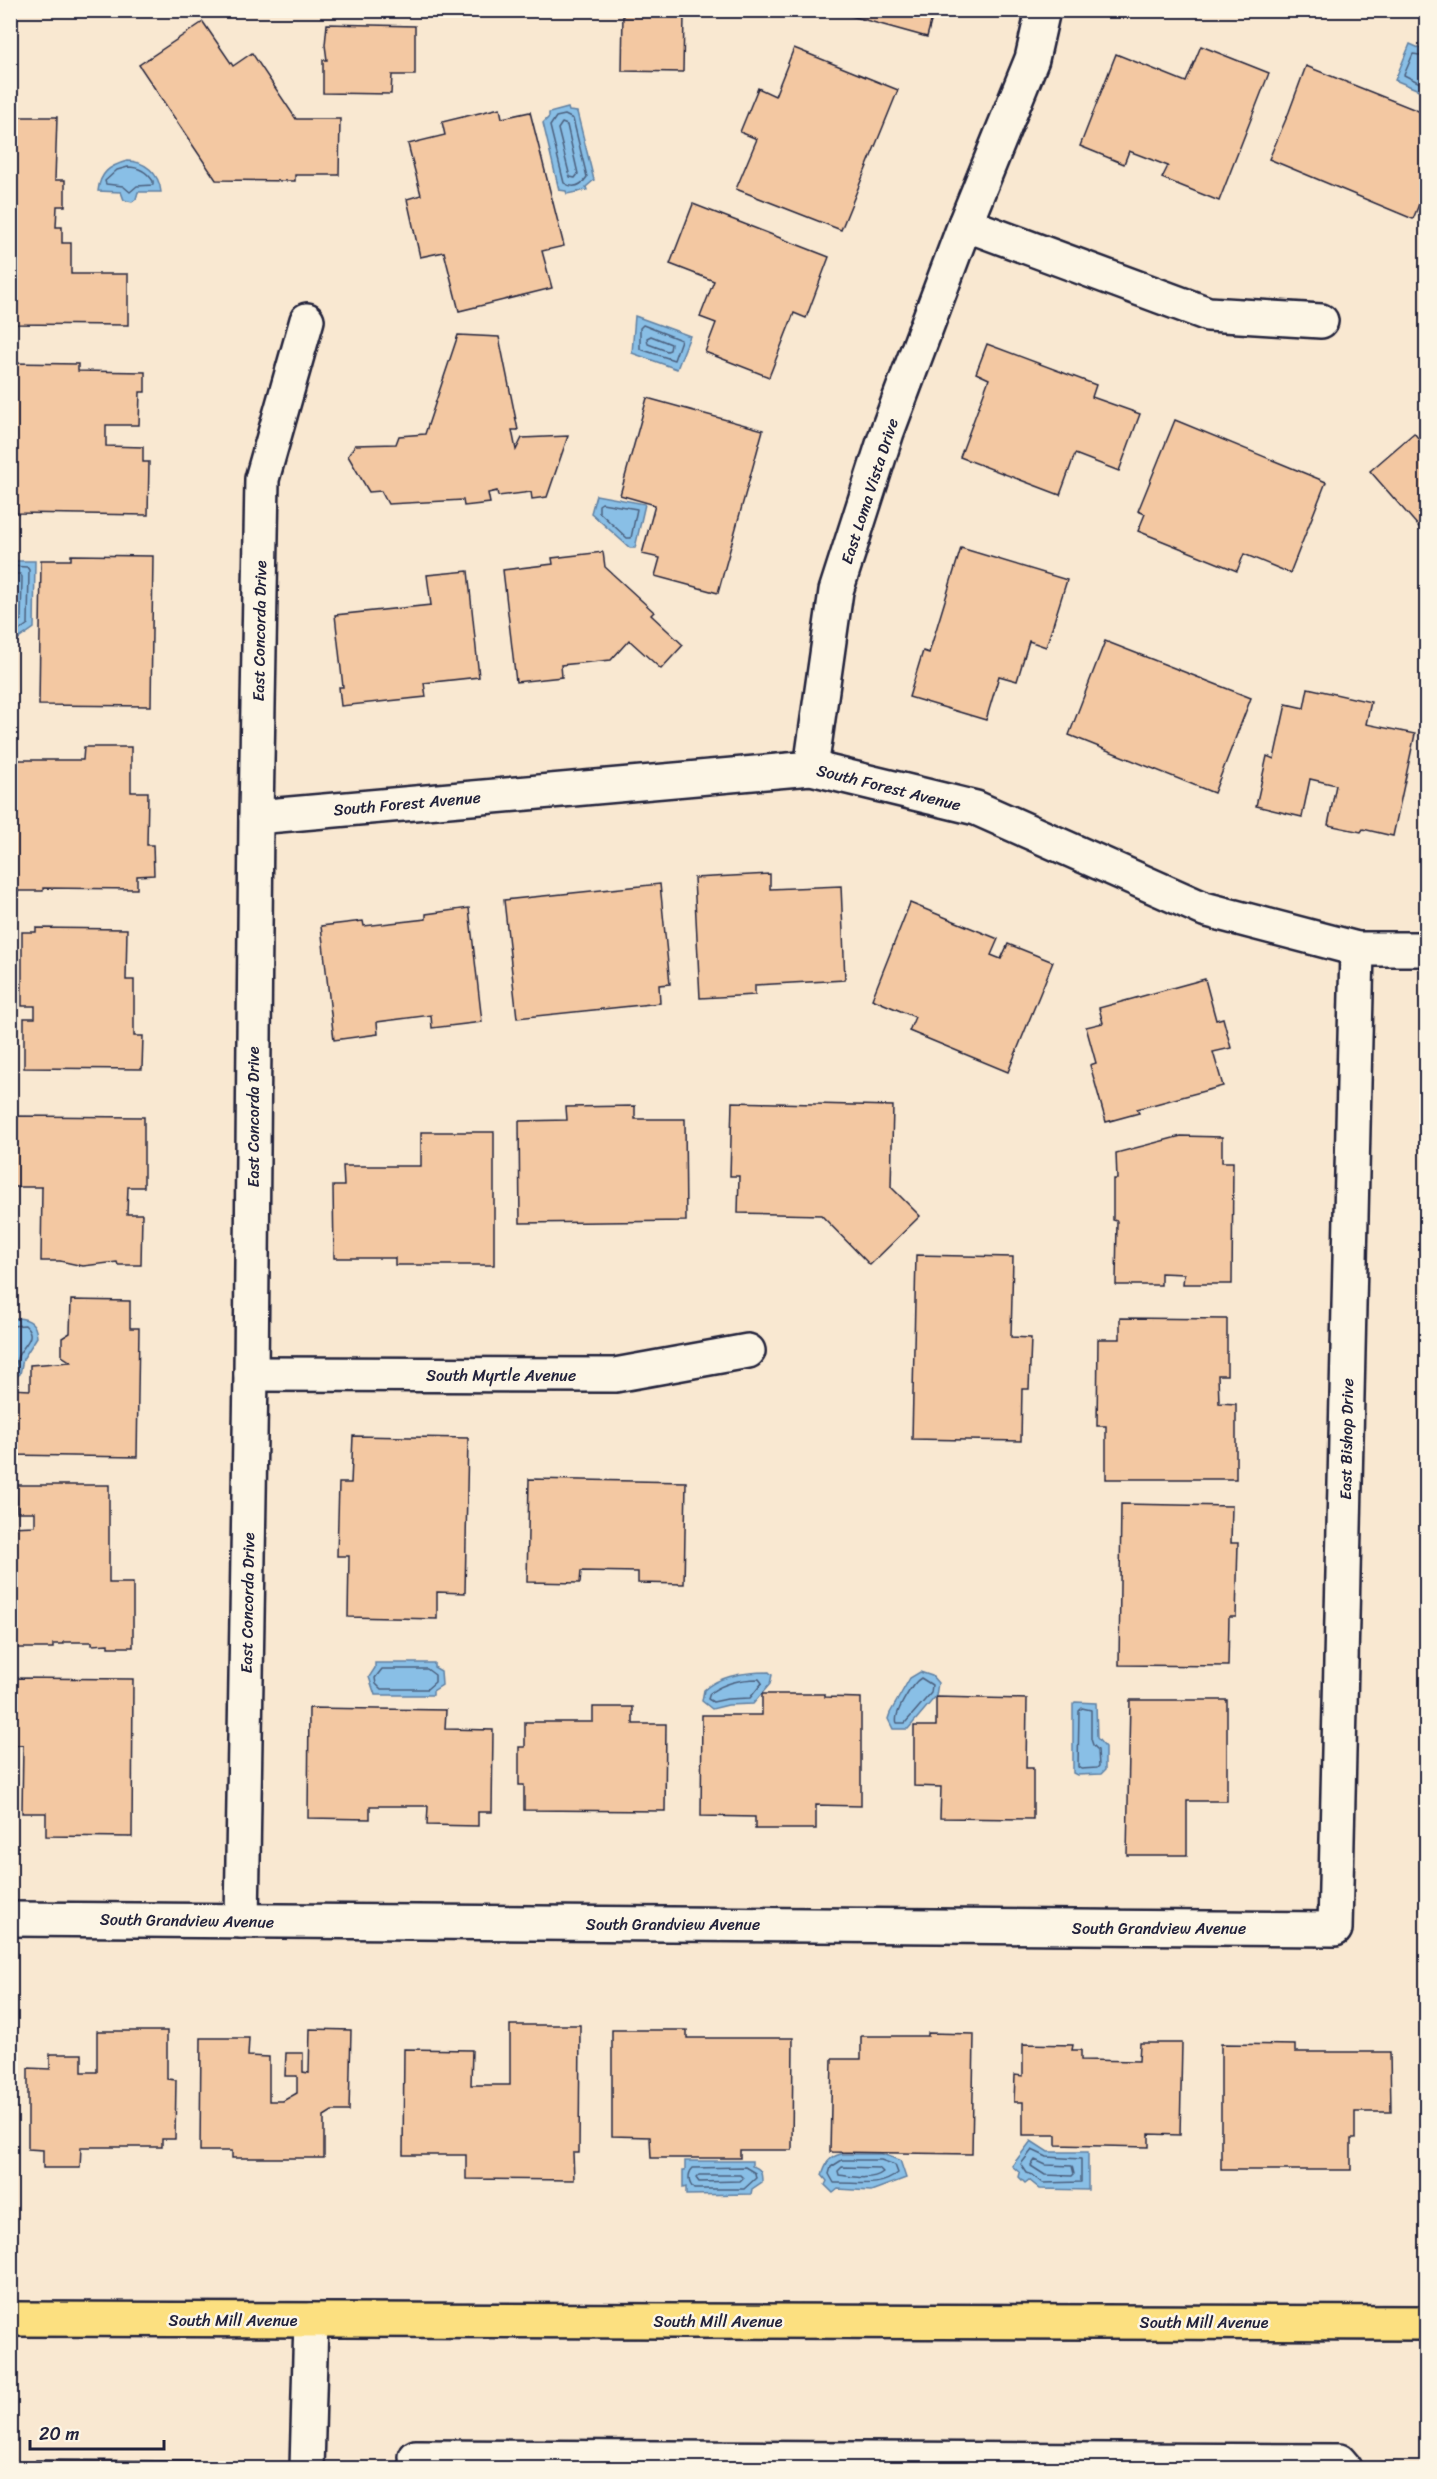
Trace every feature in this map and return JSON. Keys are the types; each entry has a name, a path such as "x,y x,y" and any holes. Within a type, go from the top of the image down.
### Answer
{"main road":[{"name":"South Mill Avenue","path":"10,2319 1426,2323"}],"street":[{"name":"East Loma Vista Drive","path":"811,768 836,591 887,432 965,224 1032,59 1042,10"},
{"path":"965,224 1209,314 1321,321"},
{"name":"East Concorda Drive","path":"242,1921 262,479 307,320"},
{"name":"South Forest Avenue","path":"256,817 811,768 976,808 1204,909 1358,949 1426,949"},
{"name":"East Bishop Drive","path":"1335,1929 1358,949"},
{"name":"South Myrtle Avenue","path":"251,1374 615,1375 748,1351"},
{"name":"South Grandview Avenue","path":"10,1919 1335,1929"},
{"path":"307,2469 311,2320"},
{"path":"416,2457 626,2463 1338,2461 1345,2469"}],"water":[{"path":"1410,44 1426,51 1426,93 1395,80"},
{"path":"568,108 569,111 577,112 594,180 586,187 587,190 567,194 566,191 559,190 543,123 549,117 549,113"},
{"path":"127,161 140,163 150,169 160,185 161,192 138,192 136,199 132,202 124,200 121,192 98,191 106,171"},
{"path":"635,316 690,336 677,369 632,353"},
{"path":"596,495 645,504 635,548 630,548 591,513"},
{"path":"11,561 35,561 34,628 11,644"},
{"path":"17,1318 31,1323 37,1337 23,1359 20,1374 11,1380 11,1321"},
{"path":"375,1663 434,1663 434,1667 441,1671 442,1685 433,1691 433,1695 375,1695 369,1677 375,1668"},
{"path":"769,1672 772,1675 770,1684 753,1704 728,1705 712,1709 702,1701 704,1690 718,1681 743,1674"},
{"path":"920,1672 932,1676 938,1683 936,1696 908,1729 893,1729 888,1719 890,1713 910,1678"},
{"path":"1075,1702 1096,1703 1097,1738 1105,1747 1105,1770 1101,1774 1077,1775 1073,1773 1073,1704"},
{"path":"1031,2141 1048,2152 1088,2152 1088,2190 1040,2189 1029,2180 1025,2183 1019,2177 1020,2173 1012,2166"},
{"path":"841,2154 882,2154 900,2160 906,2178 871,2191 838,2189 833,2193 825,2185 827,2181 822,2175 828,2162"},
{"path":"685,2161 752,2161 752,2166 760,2171 762,2182 752,2189 751,2194 686,2195 686,2187 683,2188"}],"building":[{"path":"853,10 934,10 927,37 851,16"},
{"path":"623,13 684,14 683,72 622,71"},
{"path":"203,22 233,66 252,53 296,119 340,119 339,175 295,175 295,181 216,180 139,65"},
{"path":"327,24 415,26 415,75 392,75 391,94 323,93 323,60 327,60 325,45"},
{"path":"1201,46 1269,73 1219,201 1162,178 1168,166 1129,151 1124,164 1080,146 1116,54 1186,82"},
{"path":"794,48 898,90 841,230 736,189 757,139 740,132 758,88 775,96"},
{"path":"1306,66 1426,114 1426,187 1413,219 1269,159"},
{"path":"500,108 502,118 530,112 564,246 542,251 552,288 459,311 444,252 420,257 407,199 421,195 408,144 445,135 442,122"},
{"path":"12,117 57,117 55,180 65,180 65,206 57,206 56,227 62,227 62,243 71,243 71,274 128,274 128,325 10,324"},
{"path":"693,204 829,257 806,318 794,313 769,377 705,352 716,323 700,317 714,281 670,264"},
{"path":"458,335 499,337 518,430 512,430 516,450 522,438 568,436 547,497 532,499 531,492 498,496 497,491 488,493 490,503 464,506 463,500 388,504 381,491 369,492 348,456 355,445 396,444 399,436 425,434"},
{"path":"987,344 1096,385 1092,397 1140,414 1119,471 1075,454 1060,495 960,457 989,379 976,373"},
{"path":"10,363 78,364 78,371 145,372 145,392 140,392 139,425 106,425 106,446 143,447 143,462 149,462 148,515 16,513 16,506 10,506"},
{"path":"647,398 763,430 718,593 655,576 660,558 642,554 655,505 620,495"},
{"path":"1175,420 1326,482 1290,573 1244,554 1237,571 1138,531 1145,514 1138,511"},
{"path":"1414,433 1426,448 1426,535 1370,471"},
{"path":"961,548 1067,580 1046,647 1029,641 1017,681 999,676 986,720 909,697 923,651 929,653"},
{"path":"603,552 605,567 654,612 651,615 683,645 661,669 629,640 611,660 561,665 562,677 516,682 503,570 553,564 552,558"},
{"path":"71,555 153,556 151,706 39,705 41,560 71,560"},
{"path":"468,571 479,677 424,683 426,697 341,706 339,687 343,687 335,615 431,605 427,575"},
{"path":"1105,641 1251,698 1214,793 1069,735"},
{"path":"1308,688 1371,702 1366,724 1415,734 1393,836 1363,829 1361,832 1328,825 1336,785 1310,779 1302,817 1256,806 1267,756 1274,759 1286,704 1304,708"},
{"path":"84,747 131,747 131,792 148,792 147,845 153,845 154,875 137,876 137,889 43,888 43,891 10,891 10,760 83,760"},
{"path":"770,874 770,889 841,886 845,980 755,985 755,995 700,998 694,878"},
{"path":"660,884 670,984 659,985 660,1003 517,1018 504,900"},
{"path":"910,903 998,939 991,955 1001,959 1008,944 1053,962 1008,1072 909,1031 915,1017 872,999"},
{"path":"469,908 482,1022 432,1028 431,1015 377,1022 378,1034 334,1040 321,926 363,921 364,926 426,919 426,914"},
{"path":"36,928 127,929 126,980 134,980 134,1036 143,1036 142,1069 24,1068 24,1018 35,1018 35,1006 22,1006 22,932 36,932"},
{"path":"1205,979 1216,1020 1223,1018 1231,1048 1213,1052 1223,1086 1137,1109 1139,1113 1106,1122 1090,1065 1096,1063 1086,1027 1103,1023 1099,1008"},
{"path":"732,1102 893,1106 891,1187 920,1216 870,1265 821,1215 738,1213 739,1176 730,1176"},
{"path":"635,1106 635,1119 685,1119 686,1221 520,1223 519,1121 567,1120 566,1107"},
{"path":"10,1116 144,1117 144,1187 128,1187 127,1214 142,1214 141,1265 118,1265 117,1262 83,1266 60,1261 41,1261 42,1187 10,1187"},
{"path":"421,1132 494,1132 494,1265 395,1265 395,1258 334,1258 333,1186 344,1186 343,1166 421,1166"},
{"path":"1181,1136 1222,1137 1222,1162 1233,1162 1232,1284 1183,1284 1184,1274 1161,1273 1161,1285 1116,1285 1117,1221 1113,1220 1113,1179 1117,1179 1116,1153"},
{"path":"916,1255 1013,1257 1011,1337 1031,1338 1029,1389 1022,1389 1021,1441 912,1439"},
{"path":"71,1300 130,1301 130,1328 139,1328 137,1457 10,1455 10,1389 30,1390 30,1365 71,1362 62,1356 62,1338 70,1333"},
{"path":"1120,1318 1227,1319 1227,1375 1218,1375 1219,1403 1236,1404 1236,1479 1106,1479 1106,1426 1097,1426 1098,1339 1120,1339"},
{"path":"353,1436 468,1438 465,1593 437,1592 437,1619 348,1617 349,1556 337,1556 339,1483 351,1483"},
{"path":"529,1479 686,1482 684,1584 638,1583 638,1572 581,1571 580,1583 527,1582"},
{"path":"16,1485 109,1485 109,1583 133,1583 133,1647 108,1647 108,1644 92,1645 92,1642 64,1642 64,1644 53,1644 53,1648 10,1648 10,1527 35,1526 35,1512 17,1512"},
{"path":"1121,1504 1232,1506 1231,1543 1238,1543 1236,1617 1229,1617 1228,1666 1119,1665"},
{"path":"12,1678 133,1679 132,1837 46,1836 46,1813 22,1813 23,1745 11,1746"},
{"path":"762,1694 825,1694 825,1697 861,1698 861,1806 816,1805 816,1829 755,1829 755,1817 701,1816 702,1715 762,1715"},
{"path":"936,1697 1027,1699 1026,1768 1033,1768 1033,1819 940,1818 941,1787 914,1786 914,1726 936,1726"},
{"path":"1130,1700 1227,1700 1227,1801 1187,1801 1187,1855 1127,1855"},
{"path":"593,1707 633,1707 633,1724 666,1724 665,1811 524,1810 524,1785 519,1785 519,1747 525,1747 525,1722 593,1722"},
{"path":"309,1708 446,1710 445,1729 493,1730 492,1812 478,1812 478,1826 427,1825 428,1806 370,1806 370,1819 308,1818"},
{"path":"510,2025 580,2025 579,2153 573,2153 574,2180 466,2179 466,2155 403,2155 404,2049 472,2050 471,2085 510,2085"},
{"path":"310,2029 351,2030 349,2111 332,2111 324,2116 324,2158 232,2158 232,2151 200,2151 201,2038 249,2038 248,2056 269,2057 269,2101 283,2101 297,2093 297,2076 285,2076 286,2053 303,2053 303,2072 309,2073"},
{"path":"612,2030 687,2030 687,2038 793,2038 792,2150 740,2150 740,2158 651,2158 650,2137 612,2136"},
{"path":"97,2031 167,2031 167,2079 176,2080 175,2139 162,2139 162,2147 81,2147 80,2168 43,2168 43,2150 28,2149 28,2068 50,2069 50,2054 82,2054 82,2072 97,2072"},
{"path":"928,2033 974,2034 972,2154 830,2152 832,2059 861,2059 861,2036 928,2036"},
{"path":"1140,2043 1182,2043 1180,2135 1149,2134 1149,2147 1056,2145 1056,2135 1023,2135 1023,2102 1014,2102 1015,2075 1023,2076 1023,2044 1073,2045 1072,2050 1081,2050 1081,2060 1139,2061"},
{"path":"1221,2044 1295,2045 1295,2052 1390,2052 1391,2112 1355,2112 1355,2139 1351,2139 1351,2170 1221,2170"},
{"path":"36,2460 199,2461 199,2468 36,2468"}]}
